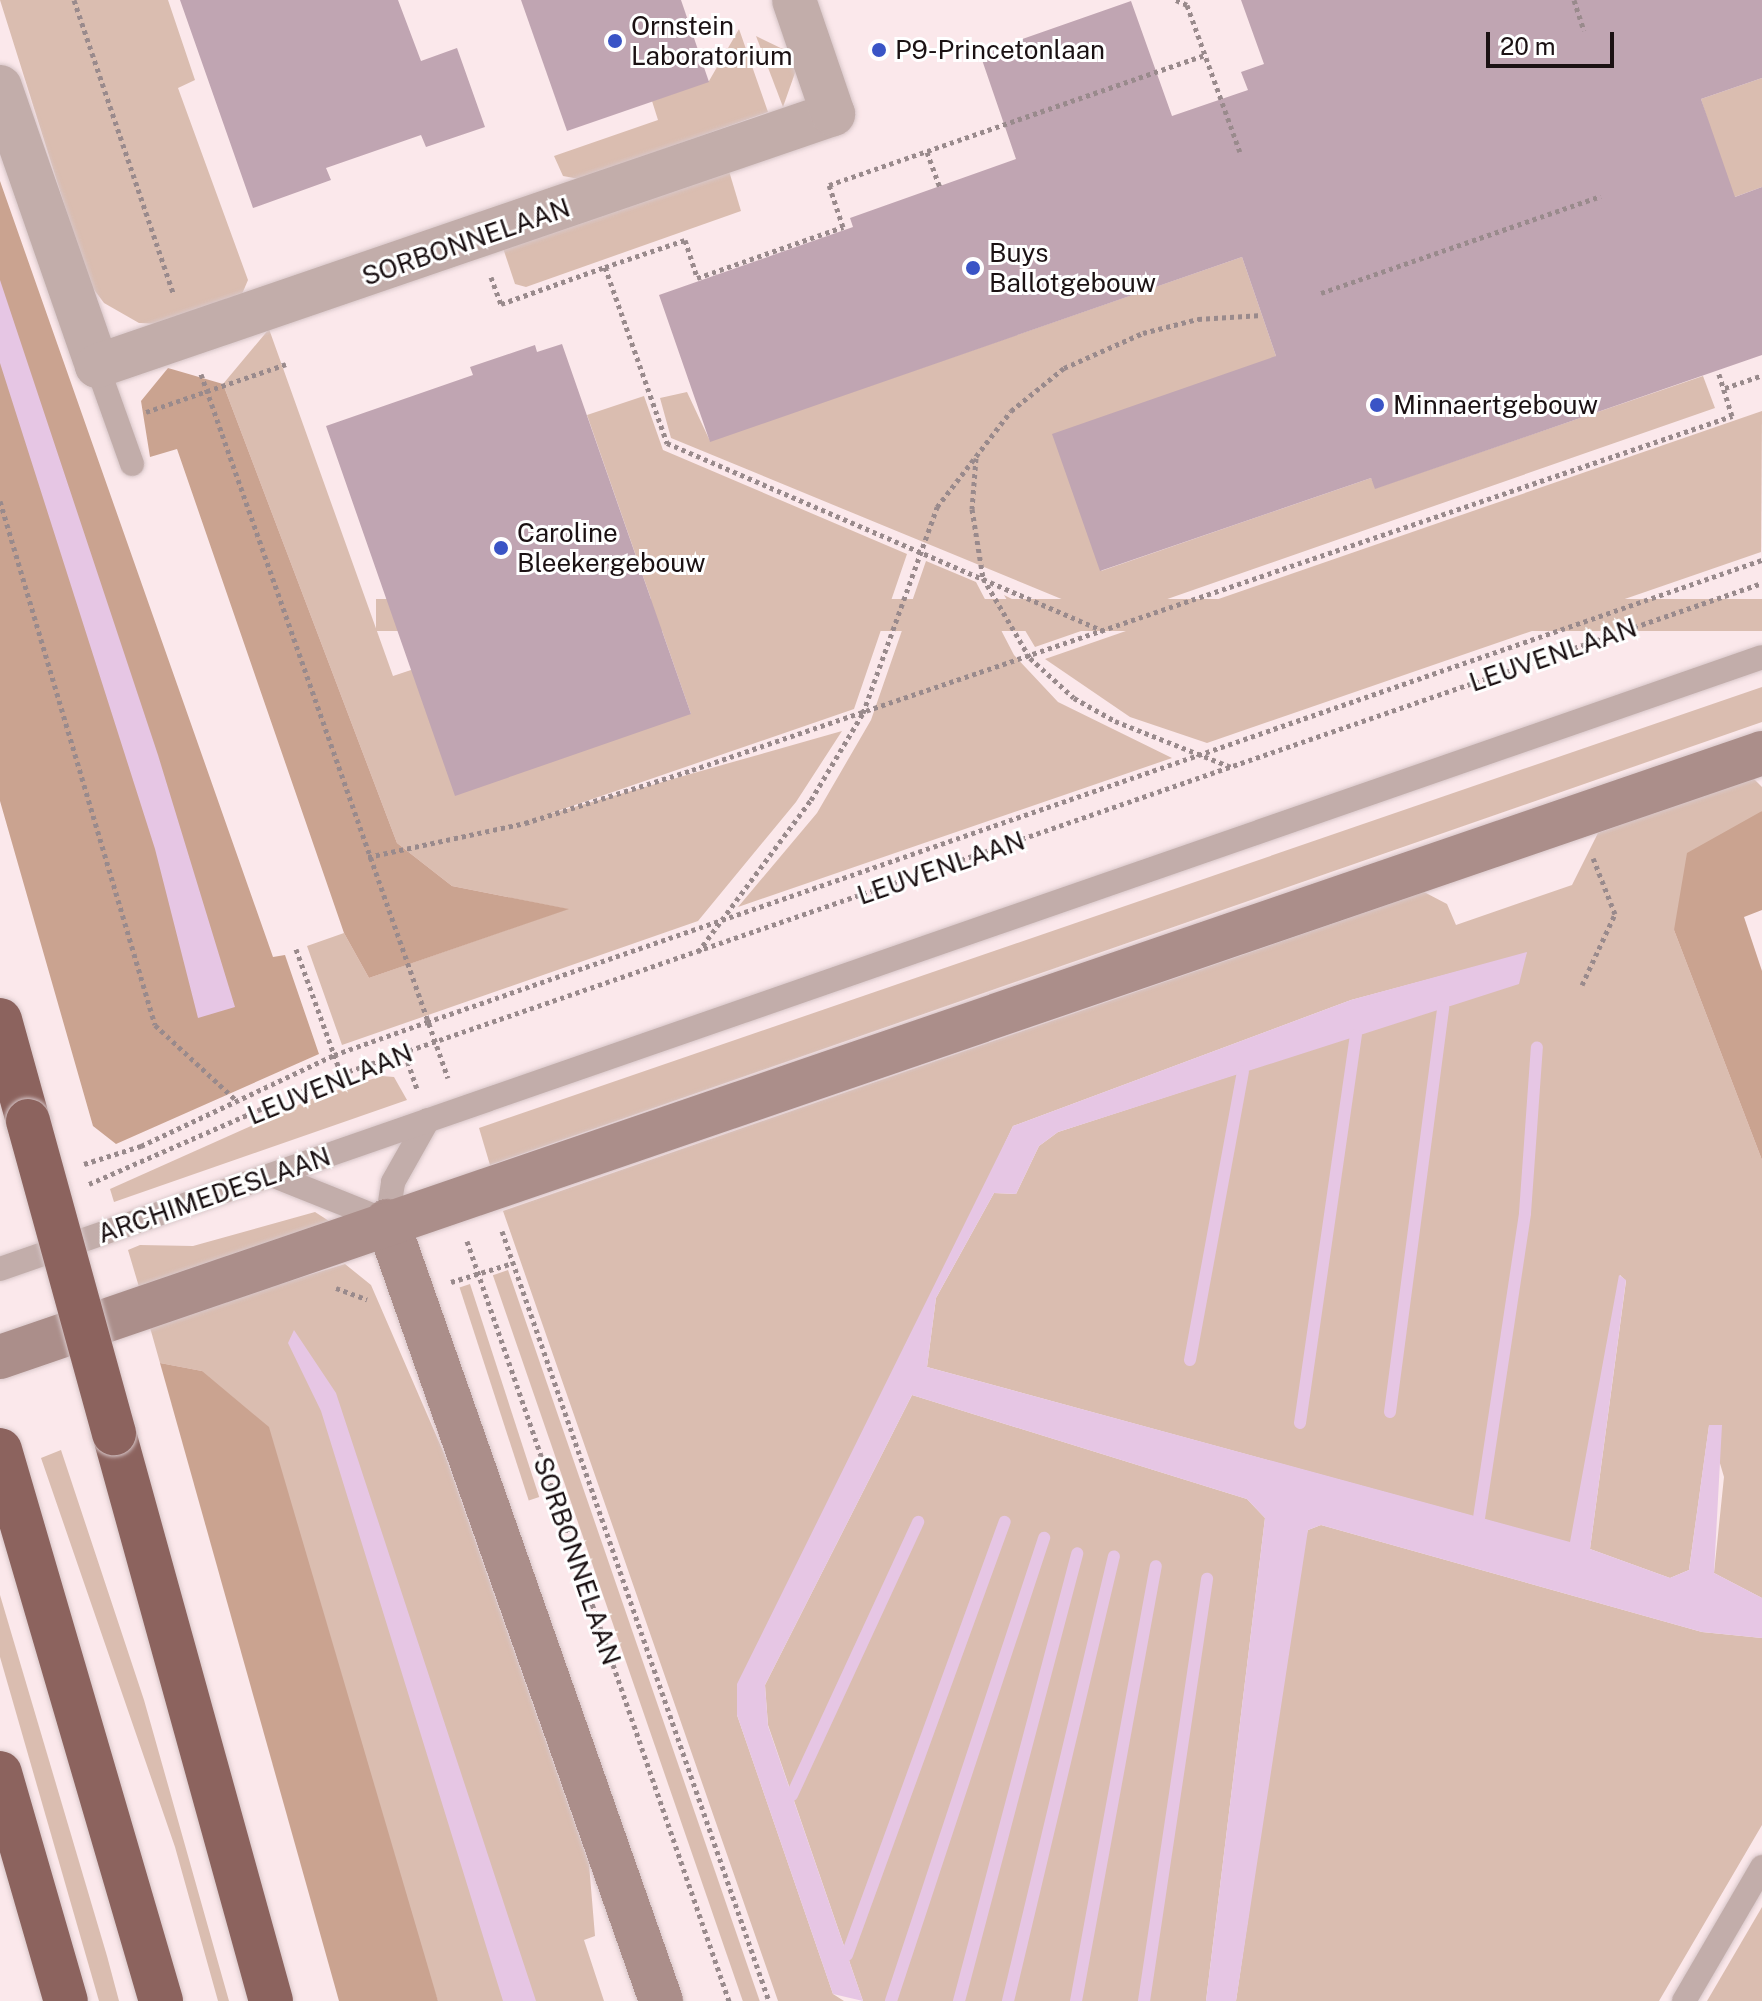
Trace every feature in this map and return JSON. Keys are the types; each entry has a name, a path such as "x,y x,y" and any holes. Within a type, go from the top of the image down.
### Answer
{"highway":[{"path":"0,1020 271,2001"},
{"path":"3,1460 161,2001"},
{"path":"0,1773 66,2001"}],"main road":[{"path":"0,1357 387,1221 1762,753"},
{"path":"387,1221 416,1294 661,2001"}],"street":[{"name":"SORBONNELAAN","path":"97,366 833,114 794,0"},
{"path":"0,87 97,366"}],"lane":[{"path":"97,366 132,464"},
{"path":"272,1175 387,1221 393,1182 428,1120 1762,657"},
{"name":"ARCHIMEDESLAAN","path":"0,1269 428,1120"},
{"path":"1684,2001 1762,1867"}],"path":[{"path":"74,0 368,857 459,1109"},
{"path":"1176,0 1187,5 1240,152"},
{"path":"1574,0 1584,30"},
{"path":"478,238 501,304 685,240 697,278 843,227 829,185 1205,55"},
{"path":"927,152 940,188"},
{"path":"1321,293 1601,196"},
{"path":"605,267 667,443 1105,632"},
{"path":"697,952 811,800 863,713 937,507 1011,411 1064,368 1143,333 1198,319 1262,315"},
{"path":"141,413 286,364"},
{"path":"368,857 525,823 1030,658 1732,416 1718,371"},
{"path":"1725,388 1762,375"},
{"path":"976,456 972,509 983,578 1030,658 1074,698 1232,767"},
{"path":"0,501 155,1025 236,1100"},
{"path":"73,1168 141,1146 334,1055 1762,560"},
{"name":"LEUVENLAAN","path":"127,1171 341,1074 1762,583"},
{"path":"1577,816 1615,914 1582,985"},
{"path":"296,949 341,1074"},
{"path":"405,1054 428,1120"},
{"path":"470,1195 513,1263 769,2001"},
{"name":"SORBONNELAAN","path":"470,1195 479,1273 729,2001"},
{"path":"320,1284 365,1296 371,1308 513,1263"}],"shaded area":[{"path":"0,0 168,0 195,80 178,88 248,280 242,294 160,324 139,323 104,303 89,283"},
{"path":"739,29 768,112 579,179 563,176 554,156 658,120 652,101 709,81"},
{"path":"756,36 791,53 796,70 783,107"},
{"path":"1762,78 1762,187 1732,198 1701,99"},
{"path":"729,171 741,211 526,287 515,284 503,248"},
{"path":"0,181 273,957 285,955 319,1054 116,1144 93,1126 0,801"},
{"path":"1242,257 1276,356 1101,571 1371,478 1376,488 1703,376 1715,408 1110,619 671,438 660,398 687,392 710,441"},
{"path":"0,280 158,755 235,1007 198,1018 155,849 0,363"},
{"path":"269,329 393,676 411,670 691,714 587,415 644,396 663,450 907,554 854,709 546,815 842,731 796,802 698,921 342,1045 307,946 344,933 369,978 567,909 452,886 397,843 223,384"},
{"path":"168,368 223,384 397,843 452,886 569,909 369,978 344,933 177,449 150,457 141,401"},
{"path":"1762,411 1761,552 1207,743 1130,717 1045,659"},
{"path":"926,561 976,582 1014,655 1058,702 1172,758 738,907 817,813 871,720"},
{"path":"1004,595 1044,615 1084,630 1035,647"},
{"path":"376,599 1762,599 1762,631 376,631"},
{"path":"1762,687 1762,722 490,1165 479,1128"},
{"path":"1752,777 1762,787 1762,811 1674,930 1762,1160 1762,1598 1714,1573 1724,1477 1709,1426 1689,1570 1670,1578 1590,1549 1626,1281 1620,1275 1571,1543 927,1367 936,1298 994,1193 1016,1194 1039,1146 1058,1132 1443,1007 1527,953 1351,1000 1013,1126 737,1715 833,1994 844,2001 778,2001 503,1211 1424,892 1447,904 1456,925 1572,885 1598,833"},
{"path":"1762,811 1762,910 1744,917 1762,971 1762,1160 1674,930 1687,853"},
{"path":"1527,952 1519,984 1058,1132 1039,1146 1016,1194 994,1193 936,1298 927,1367 1570,1542 1619,1275 1626,1280 1590,1549 1670,1578 1689,1570 1709,1425 1722,1425 1714,1573 1762,1598 1762,1638 1702,1632 1321,1525 1308,1530 1236,2001 1206,2001 1265,1518 1247,1499 912,1395 765,1685 768,1726 863,2001 833,1994 737,1715 737,1684 1013,1126 1351,1000"},
{"path":"382,1076 394,1077 407,1100 114,1202 110,1189 316,1097"},
{"path":"315,1212 329,1221 139,1287 128,1250 140,1245 193,1246"},
{"path":"345,1264 371,1285 446,1458 589,1864 595,1936 584,1940 604,2001 438,2001 202,1371 160,1363 149,1324"},
{"path":"508,1270 760,2001 743,2001 493,1275"},
{"path":"470,1284 539,1497 529,1500 460,1287"},
{"path":"294,1330 336,1393 536,2001 503,2001 321,1411 288,1343"},
{"path":"160,1363 202,1371 269,1427 438,2001 339,2001"},
{"path":"912,1395 1247,1499 1265,1518 1206,2001 863,2001 768,1725 765,1685"},
{"path":"61,1450 144,1700 229,2001 218,2001 175,1847 41,1458"},
{"path":"1321,1525 1702,1632 1762,1638 1762,1825 1659,2001 1236,2001 1302,1548 1308,1530"},
{"path":"0,1595 119,2001 99,2001 0,1657"},
{"path":"1762,1907 1762,2001 1707,2001"}],"building":[{"path":"180,0 398,0 421,61 457,48 485,127 426,147 421,135 326,168 331,180 253,208"},
{"name":"Ornstein Laboratorium","path":"521,0 681,0 709,82 567,131"},
{"path":"1241,0 1762,0 1762,78 1701,99 1735,197 1762,187 1762,355 1375,489 1371,478 1100,571 1052,434 1276,356 1242,257 710,442 659,295 853,227 850,218 1016,159 980,54 1131,1 1172,116 1248,90 1241,72 1264,64"},
{"name":"Caroline Bleekergebouw","path":"562,344 691,714 455,796 326,426 473,375 470,367 535,345 537,352"}],"waterway":[{"path":"1390,1412 1443,1007"},
{"path":"1300,1423 1356,1035"},
{"path":"1479,1518 1525,1213 1537,1047"},
{"path":"1190,1360 1243,1072"},
{"path":"792,1795 918,1522"},
{"path":"847,1955 1005,1522"},
{"path":"891,2001 1044,1538"},
{"path":"959,2001 1077,1553"},
{"path":"1008,2001 1114,1556"},
{"path":"1076,2001 1156,1566"},
{"path":"1144,2001 1207,1579"}],"place":[{"name":"Ornstein Laboratorium","path":"615,41"},
{"name":"P9-Princetonlaan","path":"879,50"},
{"name":"Buys Ballotgebouw","path":"973,268"},
{"name":"Minnaertgebouw","path":"1377,405"},
{"name":"Caroline Bleekergebouw","path":"501,548"}]}
